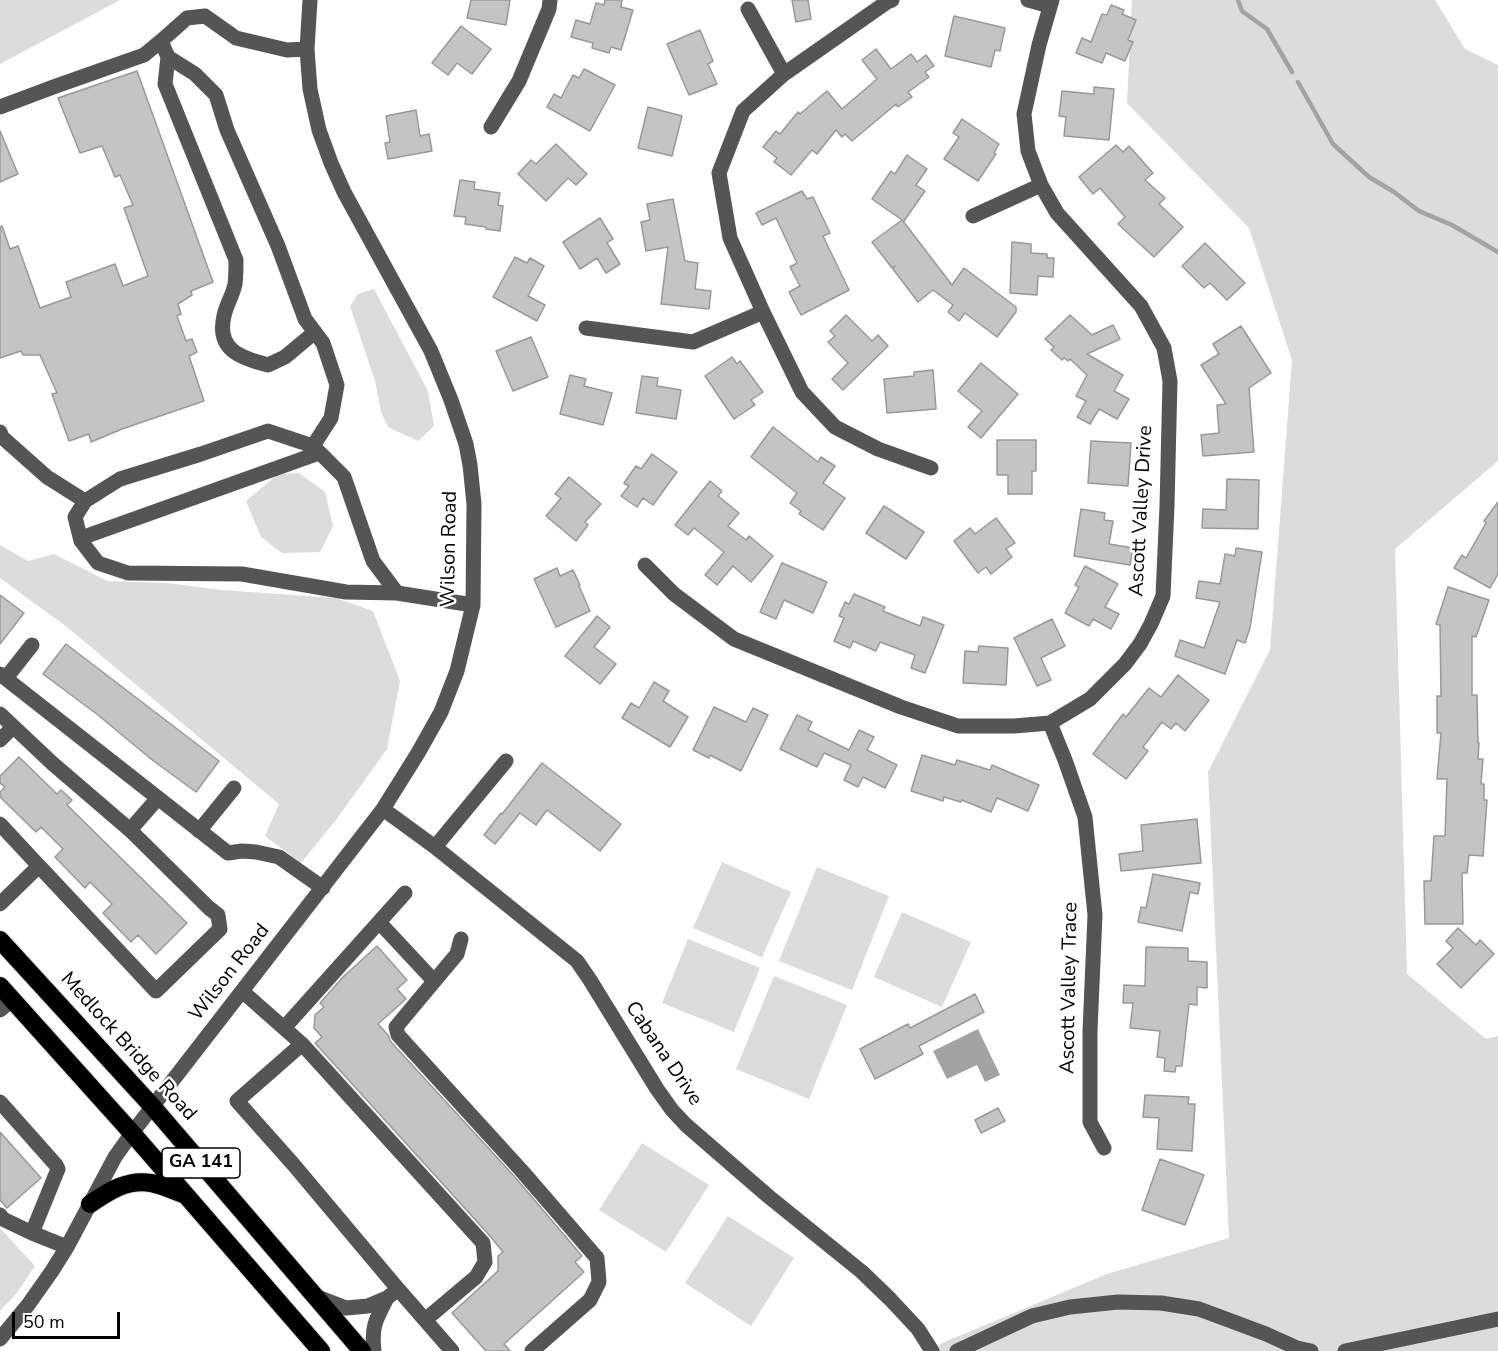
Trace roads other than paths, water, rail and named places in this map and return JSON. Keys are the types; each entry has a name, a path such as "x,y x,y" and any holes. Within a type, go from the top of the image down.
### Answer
{"highway":[{"name":"Medlock Bridge Road","path":"0,940 152,1106 362,1351"},
{"name":"GA 141","path":"4,999 132,1133 321,1351"},
{"path":"90,1204 111,1190 126,1184 152,1183 186,1195"}],"street":[{"name":"Wilson Road","path":"0,1339 52,1271 115,1156 383,809 441,712 457,671 473,605 474,504 466,444 431,351 330,163 319,130 310,89 307,49 310,0"},
{"path":"491,127 519,81 549,9 550,0"},
{"path":"892,0 784,74 743,111 718,173 730,238 802,392 835,427 878,449 931,468"},
{"path":"1028,0 1051,3"},
{"name":"Ascott Valley Drive","path":"645,565 674,594 734,639 901,707 958,726 1014,726 1050,723 1090,699 1125,664 1140,644 1163,596 1170,381 1164,348 1141,306 1057,213 1041,185 1028,151 1024,114 1051,3"},
{"path":"748,9 784,74"},
{"path":"0,107 144,55 187,18 205,16 236,38 287,50 307,49"},
{"path":"161,41 168,57 165,84 236,260 235,285 224,316 222,337 230,349 248,360 268,365 285,357 315,332"},
{"path":"81,538 316,449 331,418 338,385 323,343 305,319 278,246 227,130 216,95 195,74 168,57"},
{"path":"973,216 1041,185"},
{"path":"586,328 693,342 763,312"},
{"path":"397,593 373,561 344,477 316,449 268,430 120,479 85,501 75,518 81,542 98,563 128,573 242,574 346,592 397,593 473,605"},
{"path":"0,432 2,437 47,477 85,501"},
{"path":"32,645 3,676 228,853 256,852 279,857 323,888"},
{"path":"0,714 52,763 130,830 218,915 220,929 156,991 0,825"},
{"name":"Ascott Valley Trace","path":"1050,723 1085,818 1095,915 1090,1031 1090,1122 1104,1148"},
{"path":"0,740 14,727"},
{"path":"435,847 506,761"},
{"path":"199,831 234,788"},
{"path":"130,830 158,798"},
{"name":"Cabana Drive","path":"383,809 435,847 577,961 672,1110 686,1125 768,1196 862,1272 918,1329 932,1351"},
{"path":"0,904 39,866"},
{"path":"284,1028 405,893"},
{"path":"379,922 434,981"},
{"path":"460,939 457,954 396,1027 398,1035 521,1170 597,1258 599,1282 590,1300 532,1351"},
{"path":"242,992 302,1044 483,1244 485,1262 476,1277 425,1320"},
{"path":"302,1044 237,1101 293,1164 393,1294 425,1320 452,1351"},
{"path":"0,1102 58,1169 32,1233"},
{"path":"0,1215 3,1219 32,1233 67,1247"},
{"path":"315,1296 346,1308 368,1306 393,1294"},
{"path":"374,1351 375,1320 393,1294"},
{"path":"957,1351 1032,1316 1070,1307 1118,1302 1161,1303 1199,1309 1297,1348 1311,1351"},
{"path":"1345,1351 1498,1319"}],"waterway":[{"path":"1238,0 1242,11 1267,29 1292,72"},
{"path":"1298,82 1333,144 1369,177 1419,211 1452,225 1498,252"}]}
